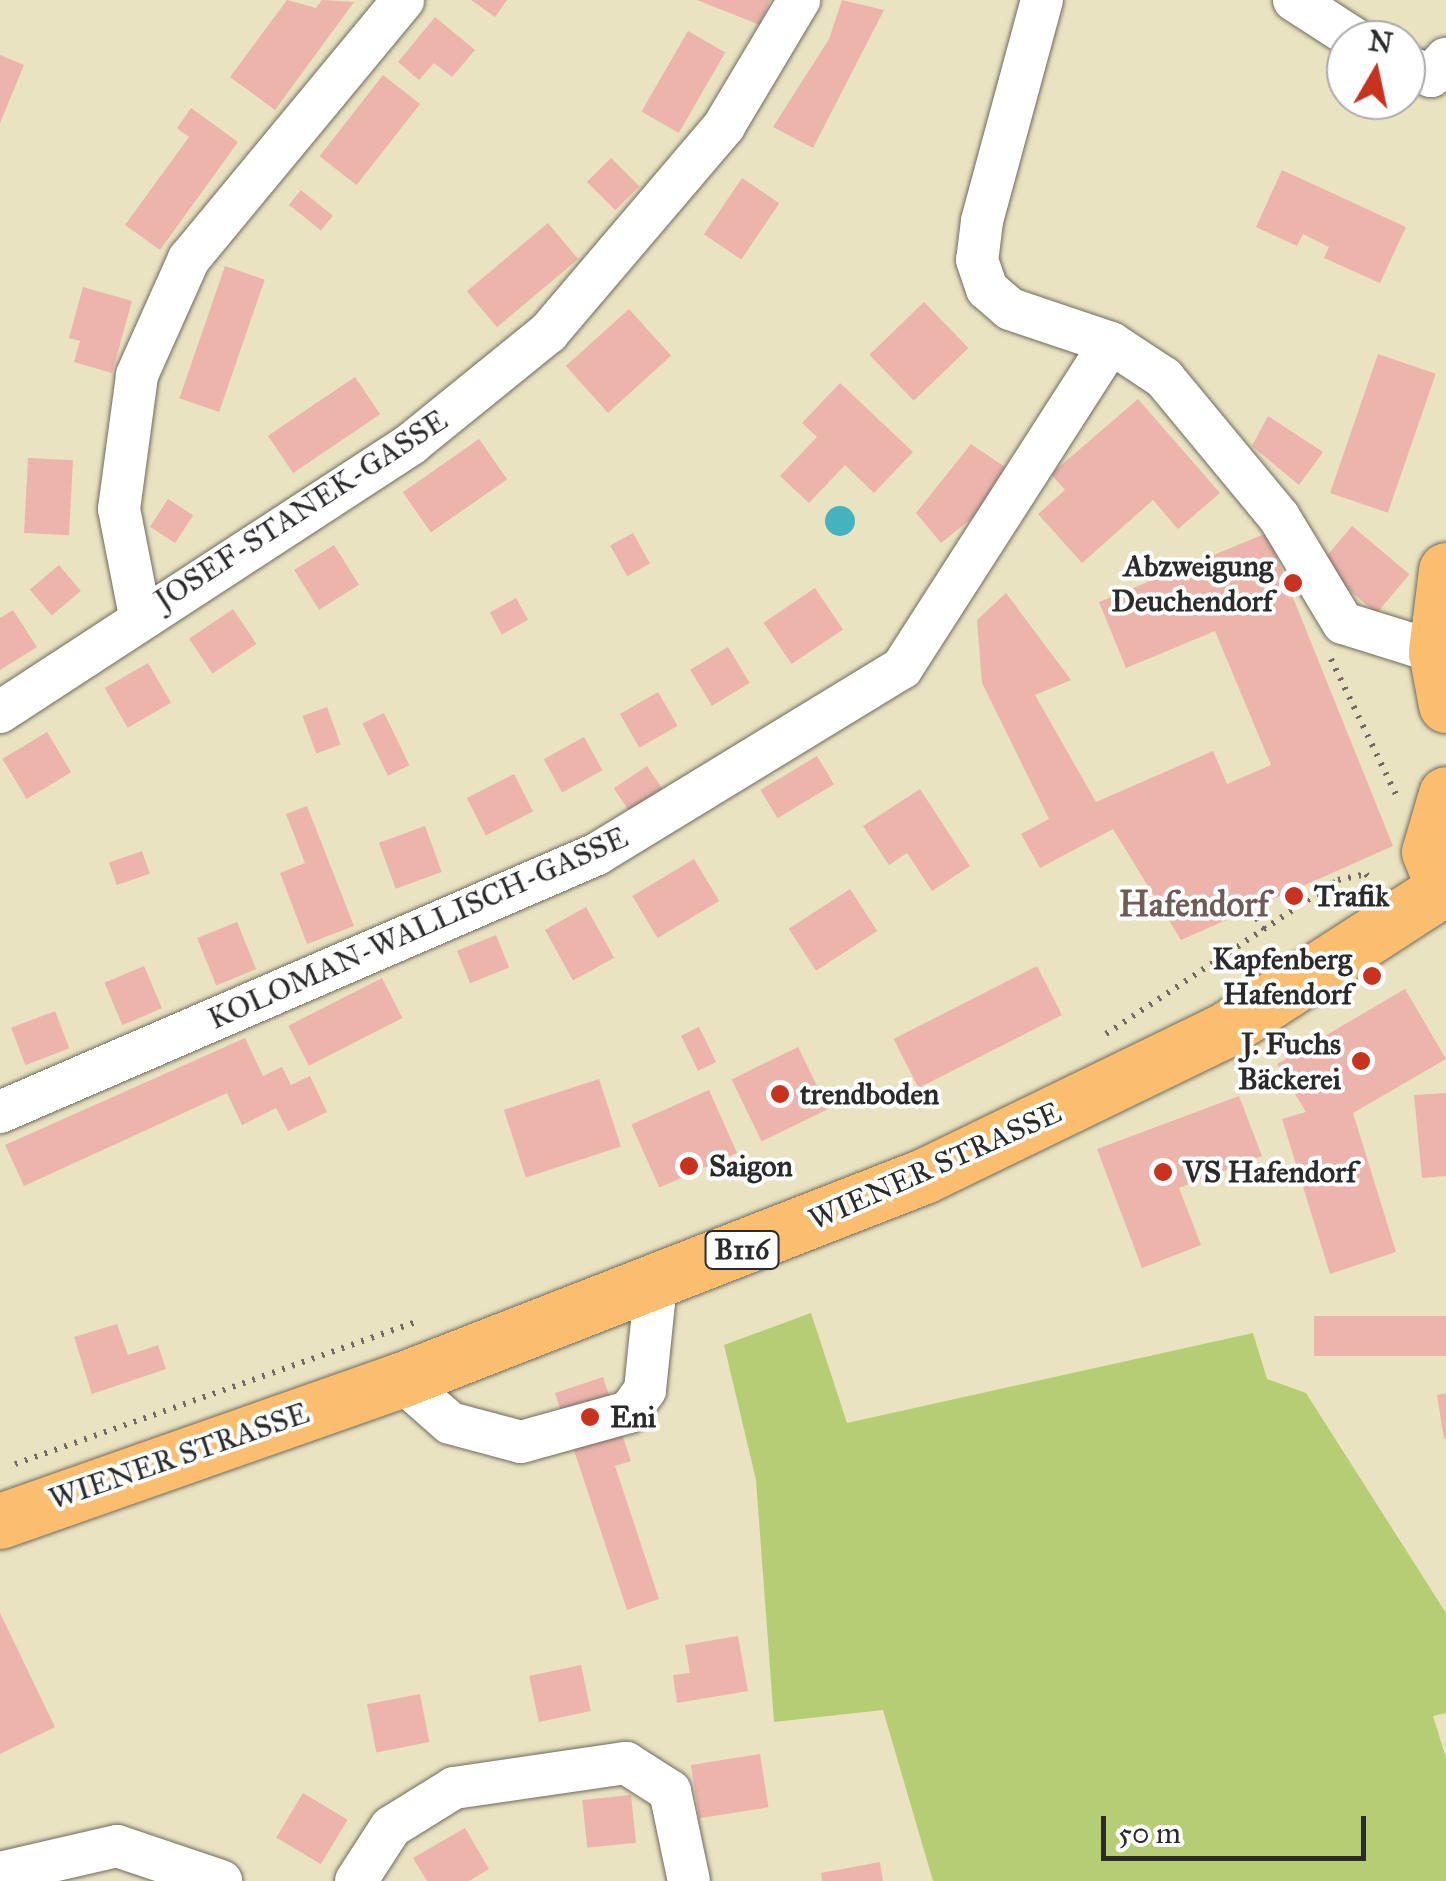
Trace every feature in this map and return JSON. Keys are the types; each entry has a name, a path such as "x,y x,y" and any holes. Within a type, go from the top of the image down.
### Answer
{"main road":[{"path":"1446,570 1437,644 1446,705"},
{"name":"B116","path":"1425,805 1428,836 1444,891"},
{"name":"WIENER STRASSE","path":"0,1521 401,1380 656,1284 924,1176 1225,1030 1444,891"}],"street":[{"path":"140,616 119,509 137,375 190,259 403,0"},
{"name":"JOSEF-STANEK-GASSE","path":"0,712 140,616 412,443 548,333 724,126 799,0"},
{"path":"1042,0 978,260 988,289 1010,309 1110,343 1164,378 1240,466 1343,623 1437,644"},
{"path":"1294,0 1326,21"},
{"path":"1426,74 1431,76 1446,59"},
{"name":"KOLOMAN-WALLISCH-GASSE","path":"0,1112 597,854 902,668 1110,343"},
{"path":"401,1380 450,1423 521,1442 630,1412 646,1390 656,1284"},
{"path":"356,1881 392,1826 454,1788 626,1763 670,1791 689,1881"},
{"path":"0,1874 117,1846 221,1881"}],"path":[{"path":"1328,652 1425,805"},
{"path":"1091,1044 1338,880 1366,874 1373,883"},
{"path":"1251,910 1265,930"},
{"path":"0,1470 435,1316"}],"green space":[{"path":"811,1313 847,1423 1253,1333 1267,1379 1306,1393 1446,1613 1446,1713 1433,1716 1446,1758 1446,1881 933,1881 883,1710 774,1722 756,1480 724,1345"}],"water":[{"path":"840,506 854,515 855,521 846,535 840,536 826,527 825,521 834,507"}],"building":[{"path":"287,0 316,8 322,0 354,2 275,110 230,77"},
{"path":"471,0 507,0 495,17"},
{"path":"697,0 770,0 760,25"},
{"path":"842,0 884,10 813,148 773,127 829,39"},
{"path":"435,17 475,50 452,77 434,63 419,80 398,62"},
{"path":"688,31 725,52 679,133 642,112"},
{"path":"0,55 24,65 0,123"},
{"path":"383,75 420,104 357,185 320,156"},
{"path":"191,108 238,142 160,250 125,225 189,137 177,128"},
{"path":"611,158 639,186 615,210 587,182"},
{"path":"1282,170 1406,227 1380,283 1324,258 1329,247 1303,234 1297,246 1256,227"},
{"path":"742,178 779,203 741,260 704,234"},
{"path":"301,190 333,216 321,231 289,205"},
{"path":"548,223 578,259 497,327 467,291"},
{"path":"225,266 265,280 219,412 179,398"},
{"path":"83,287 132,301 112,373 74,362 80,341 69,338"},
{"path":"924,302 968,348 914,401 869,355"},
{"path":"629,309 671,356 608,413 566,366"},
{"path":"1378,354 1436,374 1388,513 1330,493"},
{"path":"355,377 380,414 293,473 268,436"},
{"path":"840,383 913,452 874,493 845,465 809,503 780,476 817,437 802,423"},
{"path":"1138,399 1220,493 1178,529 1153,500 1082,563 1038,514 1065,490 1051,474"},
{"path":"1268,416 1323,452 1299,485 1252,446"},
{"path":"479,439 507,479 431,532 403,492"},
{"path":"971,444 1008,469 986,507 941,543 916,513"},
{"path":"28,458 73,460 69,535 24,533"},
{"path":"168,499 193,515 175,543 150,527"},
{"path":"1352,526 1409,574 1377,613 1319,565"},
{"path":"633,533 650,564 627,576 610,546"},
{"path":"1267,533 1393,846 1181,940 1113,829 1040,868 1021,834 1049,819 982,683 977,620 1006,593 1071,680 1035,695 1096,802 1213,751 1227,784 1271,765 1215,631 1126,668 1099,602"},
{"path":"334,545 359,585 319,610 294,570"},
{"path":"59,565 81,591 52,615 30,589"},
{"path":"815,588 843,629 792,664 764,623"},
{"path":"516,598 528,620 502,634 490,613"},
{"path":"233,609 256,644 213,673 189,639"},
{"path":"13,610 37,647 0,670 0,618"},
{"path":"728,647 750,683 712,706 690,670"},
{"path":"148,663 171,703 128,728 105,688"},
{"path":"658,692 678,726 639,748 620,714"},
{"path":"327,707 341,745 316,753 303,716"},
{"path":"384,713 409,765 388,776 362,724"},
{"path":"47,732 71,772 27,799 2,759"},
{"path":"584,737 602,770 562,793 544,759"},
{"path":"817,756 834,784 777,818 760,790"},
{"path":"647,766 665,793 632,815 614,788"},
{"path":"514,774 533,811 486,835 467,798"},
{"path":"920,789 970,866 932,891 907,853 889,865 863,826"},
{"path":"307,806 354,926 307,944 280,873 305,863 286,814"},
{"path":"425,826 442,872 396,889 379,843"},
{"path":"142,851 150,874 117,885 109,862"},
{"path":"694,859 719,901 658,938 632,896"},
{"path":"850,889 877,931 816,971 789,929"},
{"path":"586,907 614,958 573,981 545,930"},
{"path":"237,922 256,969 216,985 197,938"},
{"path":"496,935 509,967 470,983 457,951"},
{"path":"144,966 162,1008 122,1025 104,983"},
{"path":"1037,966 1062,1015 919,1088 894,1039"},
{"path":"382,978 402,1018 309,1066 288,1026"},
{"path":"1405,989 1446,1059 1353,1113 1396,1252 1330,1274 1282,1119 1306,1112 1277,1064"},
{"path":"55,1011 69,1048 25,1065 11,1028"},
{"path":"699,1027 716,1062 698,1071 681,1036"},
{"path":"245,1038 263,1076 282,1067 291,1085 310,1076 327,1112 288,1131 276,1108 242,1125 227,1093 24,1186 5,1145"},
{"name":"trendboden","path":"798,1047 828,1109 762,1141 731,1079"},
{"path":"599,1079 621,1147 526,1177 504,1110"},
{"path":"709,1090 737,1153 659,1188 631,1125"},
{"path":"1446,1093 1446,1176 1422,1178 1414,1095"},
{"name":"VS Hafendorf","path":"1239,1096 1262,1156 1179,1188 1201,1245 1142,1268 1097,1149"},
{"path":"1314,1316 1446,1316 1446,1356 1314,1356"},
{"path":"117,1324 128,1355 158,1345 166,1369 92,1394 74,1337"},
{"path":"603,1377 631,1461 615,1466 659,1599 627,1610 555,1393"},
{"path":"1446,1393 1446,1438 1444,1439 1437,1395"},
{"path":"0,1613 55,1727 0,1754"},
{"path":"738,1636 748,1691 677,1703 673,1675 690,1673 685,1645"},
{"path":"581,1665 591,1711 539,1722 529,1676"},
{"path":"420,1694 429,1742 376,1752 367,1704"},
{"path":"760,1754 768,1807 699,1818 691,1765"},
{"path":"303,1793 348,1820 321,1864 276,1838"},
{"path":"631,1795 636,1843 587,1848 582,1800"},
{"path":"465,1828 489,1869 469,1881 427,1881 413,1858"},
{"path":"880,1862 883,1881 822,1881 821,1873"}],"place":[{"name":"Abzweigung Deuchendorf","path":"1293,583"},
{"name":"Trafik","path":"1294,896"},
{"name":"Kapfenberg Hafendorf","path":"1372,976"},
{"name":"J. Fuchs Bäckerei","path":"1361,1061"},
{"name":"trendboden","path":"780,1094"},
{"name":"Saigon","path":"689,1166"},
{"name":"VS Hafendorf","path":"1163,1172"},
{"name":"Eni","path":"590,1417"}],"district":[{"name":"Hafendorf","path":"1194,905"}]}
